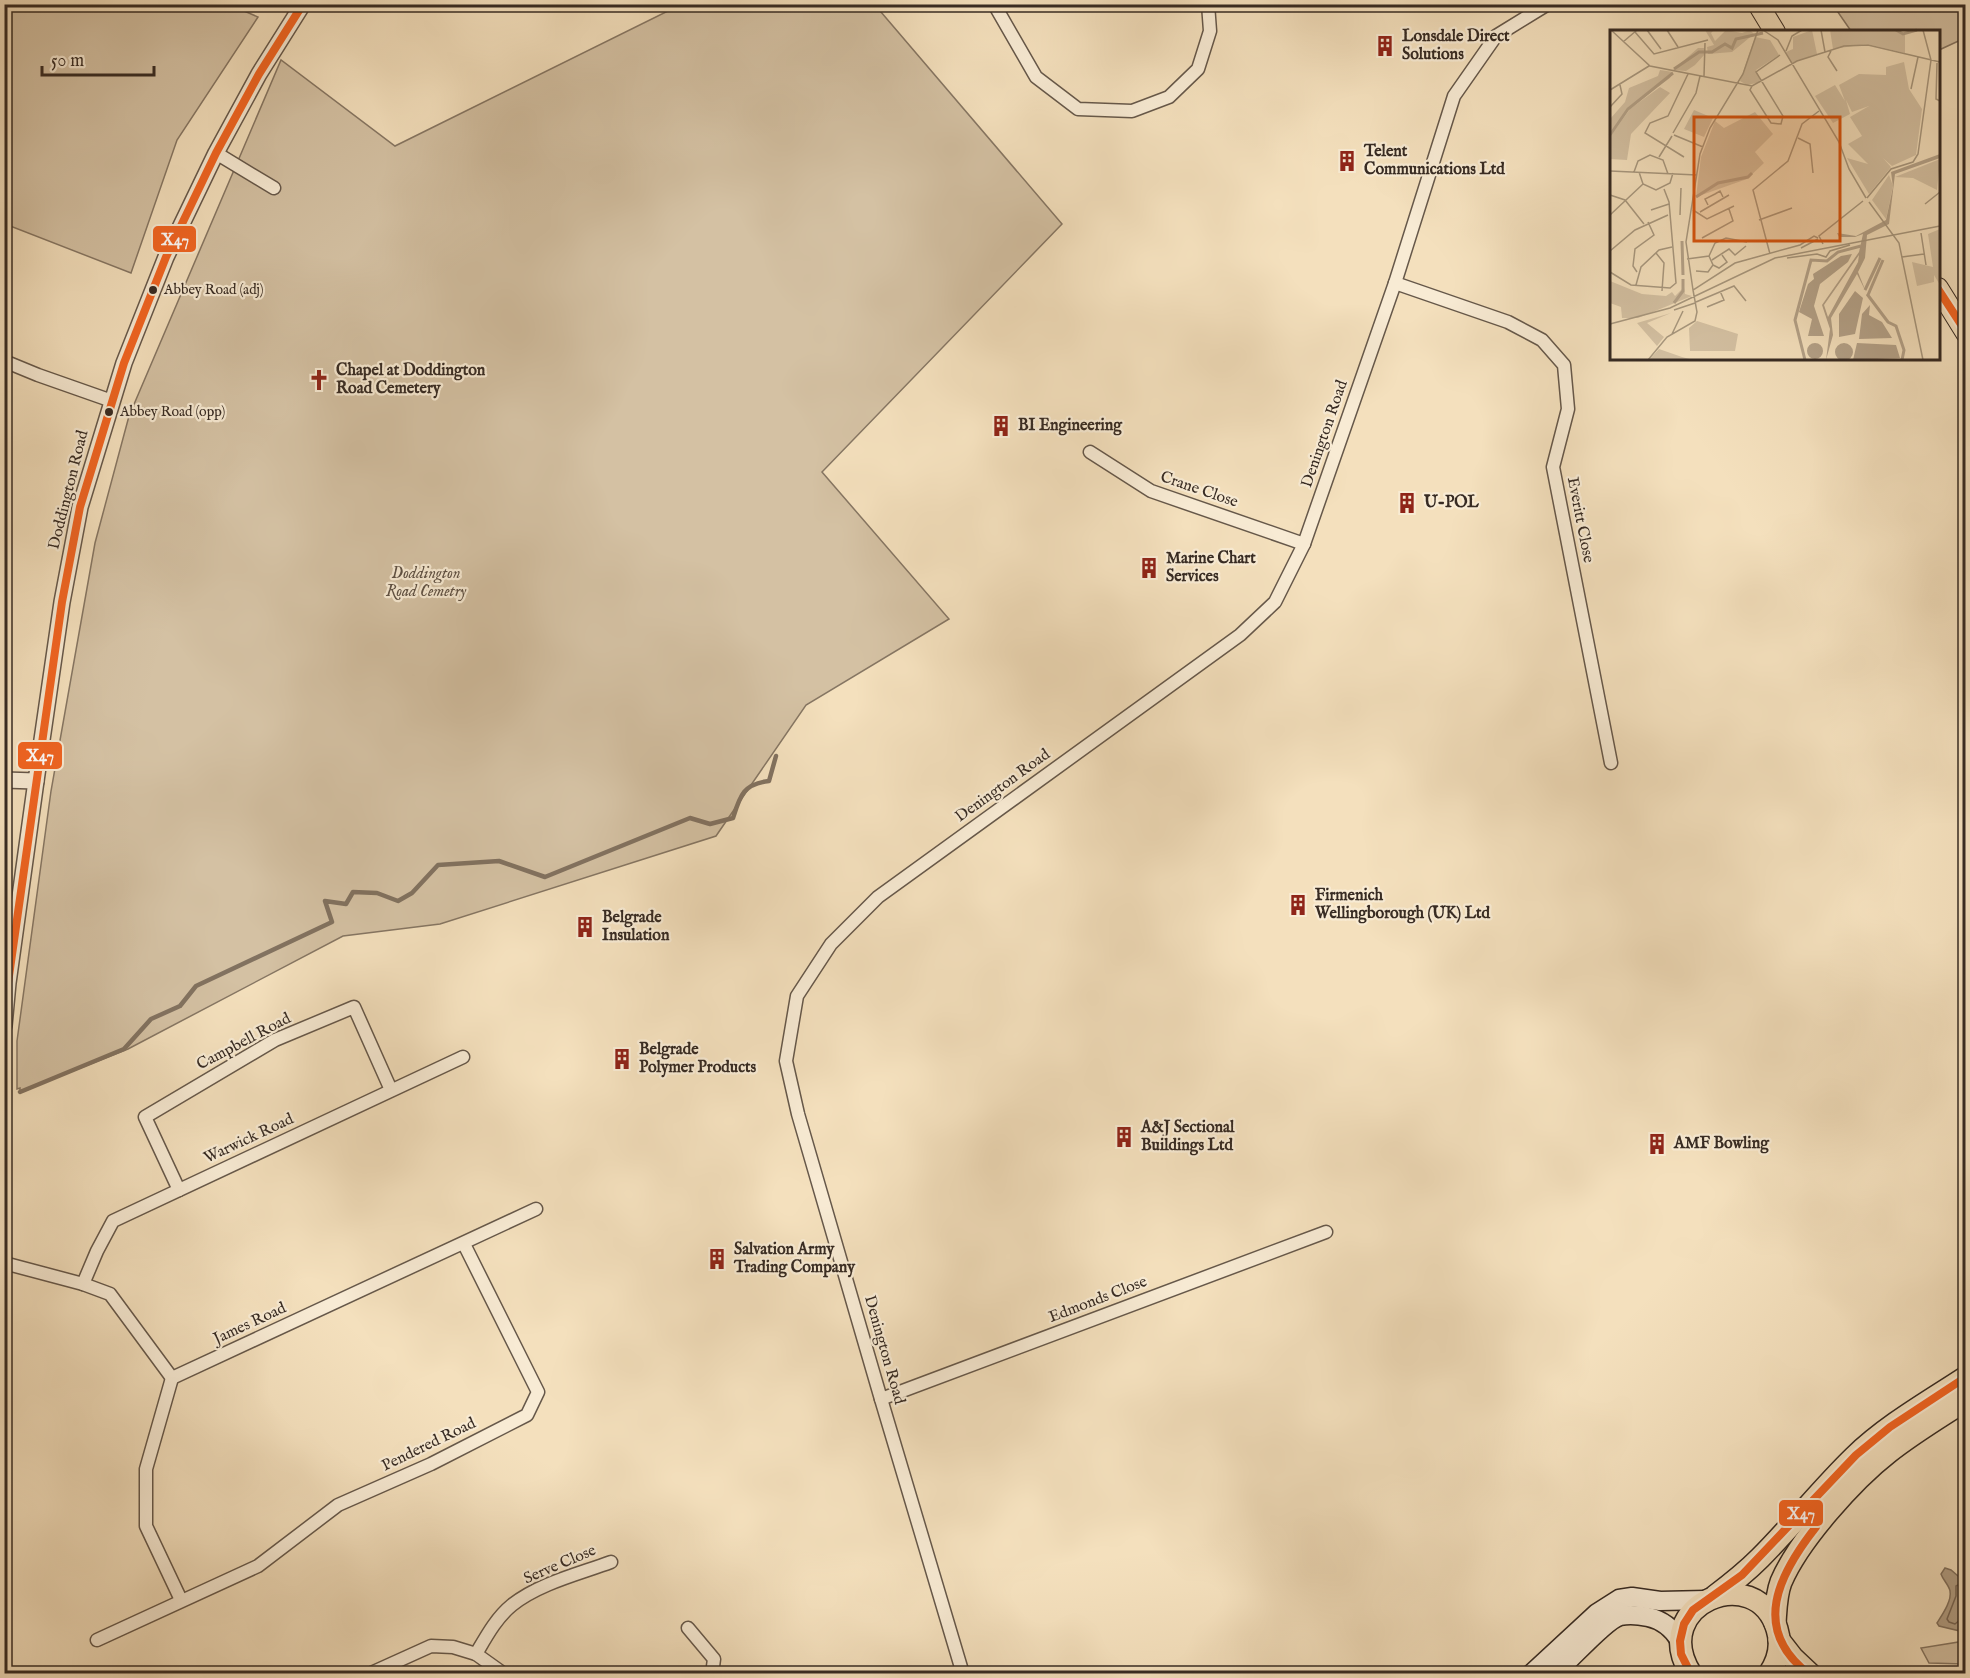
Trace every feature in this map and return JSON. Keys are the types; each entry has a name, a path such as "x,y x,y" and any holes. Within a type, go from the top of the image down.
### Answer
{"highway":[{"path":"1691,1674 1679,1656 1684,1624 1693,1610 1742,1575 1762,1556 1856,1455 1890,1427 1965,1377"},
{"path":"1769,1674 1778,1654 1776,1600 1781,1583 1799,1547 1857,1482 1889,1452 1965,1400"},
{"path":"1711,1598 1729,1594 1743,1596 1756,1602 1767,1611 1793,1658 1810,1674"}],"main road":[{"path":"1758,4 1774,30"},
{"path":"1940,291 1965,333"},
{"path":"1531,1674 1597,1613 1619,1599 1632,1597 1660,1601 1711,1598"},
{"path":"1554,1674 1610,1621 1619,1616 1640,1615 1665,1623 1675,1632 1679,1656"}],"street":[{"name":"Doddington Road","path":"4,1026 36,781 62,602 78,516 124,363 166,257 216,153 259,74 303,4"},
{"path":"994,4 1036,77 1078,110 1132,111 1169,96 1198,69 1210,31 1208,4"},
{"name":"Denington Road","path":"963,1674 880,1399 798,1114 786,1061 797,996 831,944 878,897 1240,635 1275,602 1304,544 1395,283 1454,96 1496,36 1548,4"},
{"path":"216,153 274,188"},
{"name":"Everitt Close","path":"1395,283 1508,322 1542,340 1564,365 1568,409 1553,467 1611,763"},
{"path":"4,361 112,401"},
{"name":"Crane Close","path":"1090,452 1151,491 1304,544"},
{"path":"4,780 36,781"},
{"name":"Campbell Road","path":"179,1190 145,1117 275,1040 354,1007 391,1090"},
{"name":"Warwick Road","path":"83,1284 113,1221 463,1057"},
{"name":"James Road","path":"172,1378 536,1209"},
{"name":"Edmonds Close","path":"880,1399 1326,1232"},
{"name":"Pendered Road","path":"97,1640 258,1566 338,1505 431,1464 527,1415 538,1392 464,1244"},
{"path":"4,1263 83,1284 110,1294 172,1378 146,1469 146,1526 181,1600"},
{"name":"Serve Close","path":"476,1654 495,1623 512,1605 545,1586 611,1562"},
{"path":"688,1628 714,1659 712,1674"},
{"path":"369,1674 431,1646 453,1647 476,1654 504,1674"}],"green space":[{"path":"228,4 258,17 177,140 131,273 5,224 5,5"},
{"name":"Doddington Road Cemetry","path":"680,5 875,5 1062,224 822,472 949,619 806,705 716,836 440,924 343,936 128,1049 20,1092 20,1088 17,1089 17,1041 51,791 95,543 129,416 281,60 395,146"},
{"path":"1833,5 1965,5 1965,38 1940,50 1940,30 1850,30"},
{"path":"1965,1641 1965,1664 1929,1663 1921,1648"}],"water":[{"path":"1945,1568 1951,1570 1965,1582 1965,1618 1960,1631 1939,1626 1937,1623 1950,1599 1949,1589 1941,1574"}],"waterway":[{"path":"20,1092 124,1049 151,1019 180,1006 196,986 332,922 325,901 346,904 353,892 377,893 398,901 412,893 438,865 499,861 545,877 690,818 710,824 733,818 744,792 753,785 769,781 776,756"}],"transit line":[{"name":"X47","path":"4,1021 62,602 80,507 124,363 166,257 216,153 259,74 303,4"},
{"name":"X47","path":"1940,292 1966,332"},
{"name":"X47","path":"1691,1674 1681,1654 1680,1641 1684,1624 1693,1610 1742,1575 1856,1455 1890,1427 1966,1377"},
{"name":"X47","path":"1809,1674 1791,1657 1780,1639 1776,1620 1776,1601 1791,1563 1816,1527"}],"place":[{"name":"Lonsdale Direct Solutions","path":"1385,46"},
{"name":"Telent Communications Ltd","path":"1347,161"},
{"name":"Abbey Road (adj)","path":"153,290"},
{"name":"Chapel at Doddington Road Cemetery","path":"319,380"},
{"name":"Abbey Road (opp)","path":"109,412"},
{"name":"BI Engineering","path":"1001,426"},
{"name":"U-POL","path":"1407,503"},
{"name":"Marine Chart Services","path":"1149,568"},
{"name":"Firmenich Wellingborough (UK) Ltd","path":"1298,905"},
{"name":"Belgrade Insulation","path":"585,927"},
{"name":"Belgrade Polymer Products","path":"622,1059"},
{"name":"A&J Sectional Buildings Ltd","path":"1124,1137"},
{"name":"AMF Bowling","path":"1657,1144"},
{"name":"Salvation Army Trading Company","path":"717,1259"}]}
